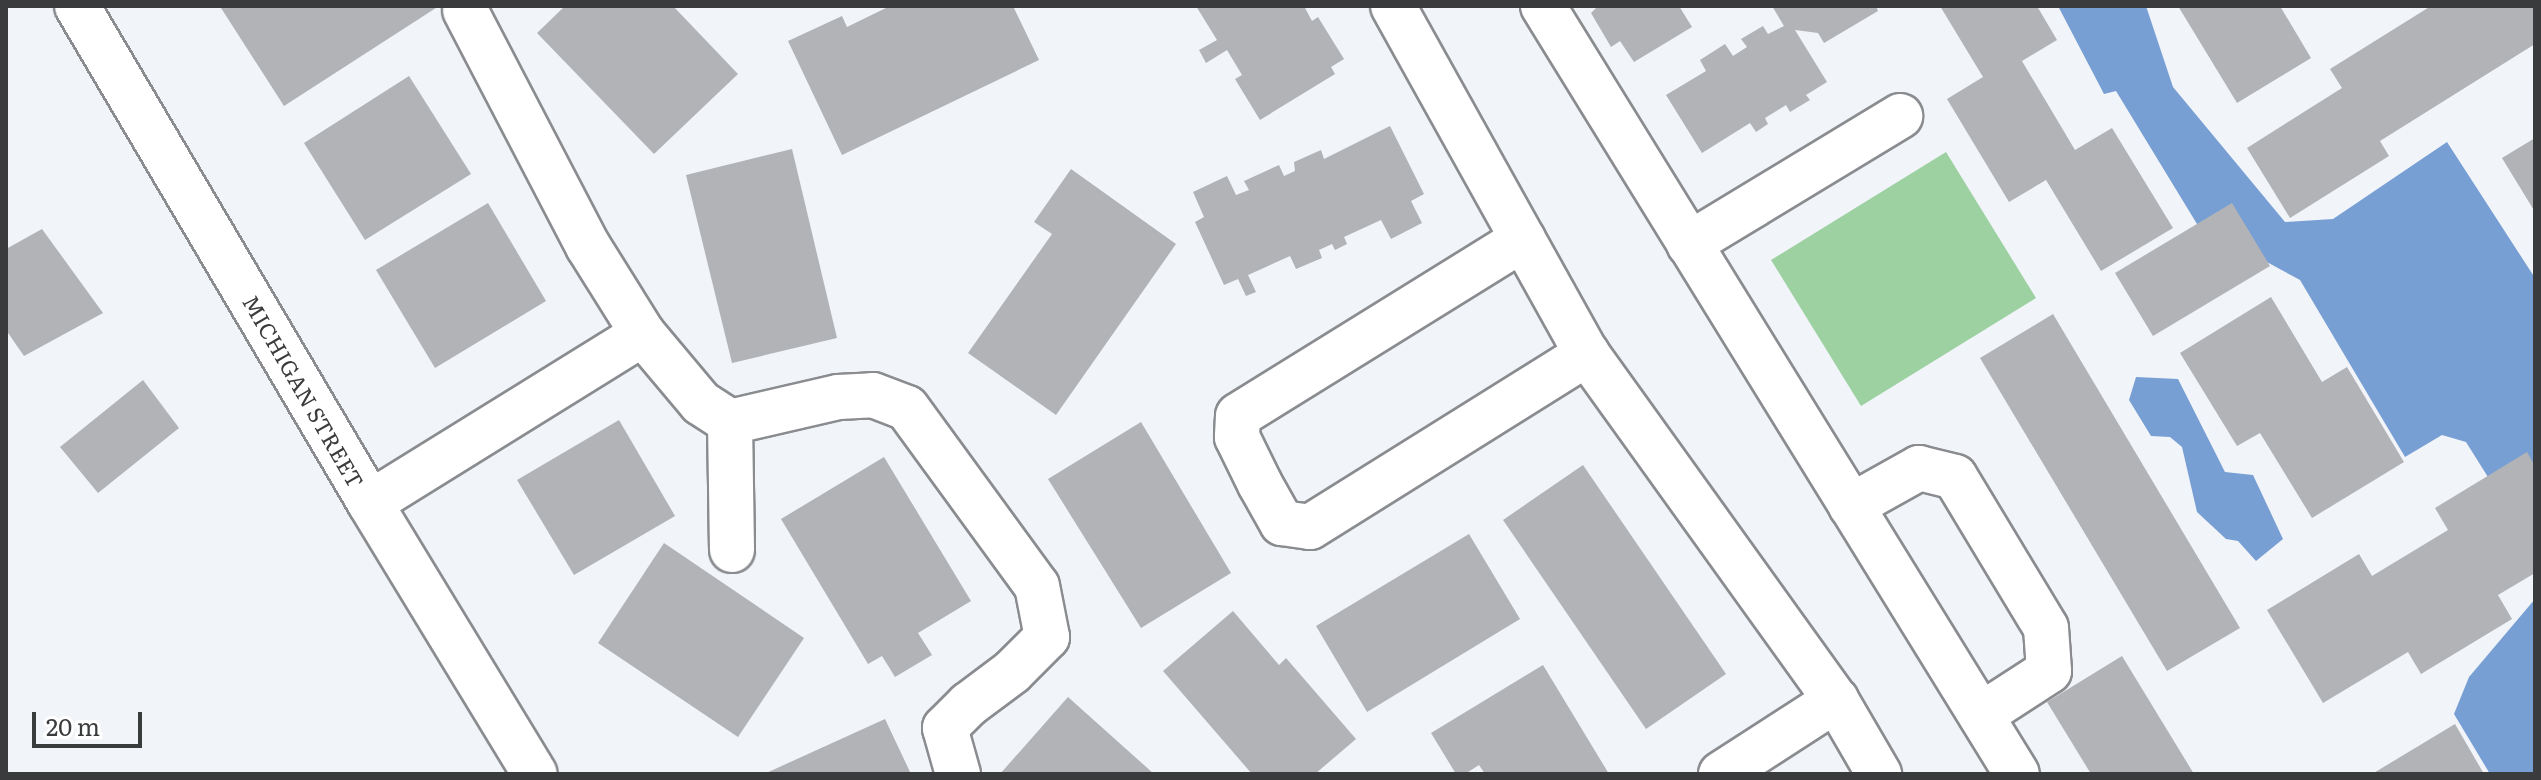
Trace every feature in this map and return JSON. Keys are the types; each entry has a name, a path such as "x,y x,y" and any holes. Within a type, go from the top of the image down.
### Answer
{"street":[{"name":"MICHIGAN STREET","path":"77,6 370,503 535,774"},
{"path":"1393,6 1587,354 1836,700 1879,774"},
{"path":"1543,6 2017,774"},
{"path":"465,10 536,152 588,246 643,334 701,403 730,422 838,397 873,395 907,408 1037,586 1047,637 1012,672 969,704 945,728 958,774"},
{"path":"1689,244 1900,116"},
{"path":"1523,239 1238,416 1237,437 1260,484 1282,523 1310,527 1587,354"},
{"path":"370,503 643,334"},
{"path":"730,422 732,550"},
{"path":"1851,506 1919,468 1955,477 2046,628 2049,671 1981,715"},
{"path":"1721,774 1836,700"}],"green space":[{"path":"1946,152 2036,298 1861,406 1771,260"}],"water":[{"path":"2058,6 2146,6 2173,87 2285,222 2333,219 2447,142 2535,278 2535,552 2466,442 2442,435 2405,457 2300,280 2197,224 2116,91 2104,94"},
{"path":"2136,377 2178,379 2225,472 2253,475 2283,539 2256,561 2238,541 2226,539 2197,512 2182,447 2170,437 2151,436 2129,400"},
{"path":"2535,599 2535,774 2490,774 2454,714 2469,677"}],"building":[{"path":"439,6 284,106 221,8"},
{"path":"565,6 673,6 738,74 654,154 537,33"},
{"path":"890,6 1013,6 1039,60 842,155 788,41 842,16 847,27"},
{"path":"1196,6 1304,6 1312,21 1318,17 1344,59 1331,67 1335,74 1260,120 1235,79 1242,75 1227,50 1206,63 1199,50 1217,40"},
{"path":"1598,6 1679,6 1692,27 1634,62 1620,41 1611,47 1591,13"},
{"path":"1772,6 1876,6 1878,11 1824,43 1818,33 1795,30 1827,82 1806,95 1810,100 1790,112 1786,105 1765,118 1768,124 1756,132 1750,123 1702,153 1666,95 1706,71 1700,60 1725,44 1733,56 1747,47 1741,39 1763,26 1768,34 1784,26"},
{"path":"1940,6 2037,6 2057,40 2022,61 2075,150 2112,128 2173,228 2101,271 2046,180 2009,202 1947,99 1983,77"},
{"path":"2178,6 2280,6 2311,58 2237,103"},
{"path":"2431,6 2535,6 2535,44 2380,141 2389,156 2290,218 2247,148 2342,88 2330,69"},
{"path":"409,76 471,174 365,240 304,143"},
{"path":"1390,126 1424,194 1411,201 1422,223 1391,239 1381,220 1344,237 1347,244 1335,250 1332,244 1319,250 1322,258 1296,269 1290,256 1248,275 1256,292 1246,296 1238,279 1224,285 1195,222 1204,217 1193,192 1227,176 1236,195 1249,190 1244,181 1279,165 1284,176 1295,171 1294,162 1321,150 1324,159"},
{"path":"2535,138 2535,212 2502,158"},
{"path":"792,149 837,338 732,363 686,175"},
{"path":"1071,169 1176,244 1056,415 968,353 1052,234 1034,222"},
{"path":"488,203 546,301 435,368 376,270"},
{"path":"2232,203 2270,266 2153,336 2115,273"},
{"path":"42,229 103,313 24,356 6,330 6,249"},
{"path":"2271,297 2322,382 2347,367 2404,462 2312,518 2260,433 2237,446 2180,353"},
{"path":"2053,314 2240,628 2167,671 1980,358"},
{"path":"143,380 179,428 98,493 60,447"},
{"path":"619,420 675,516 574,575 517,480"},
{"path":"1141,422 1231,573 1141,628 1048,479"},
{"path":"2527,452 2535,466 2535,573 2498,595 2512,619 2421,674 2408,652 2323,703 2267,610 2359,554 2372,576 2448,530 2435,508"},
{"path":"884,457 971,601 918,633 932,655 895,677 882,656 868,664 781,519"},
{"path":"1583,465 1726,674 1646,729 1503,520"},
{"path":"1469,534 1520,619 1367,712 1316,626"},
{"path":"664,543 804,638 738,737 598,643"},
{"path":"1233,611 1279,665 1286,658 1356,739 1315,774 1252,774 1163,671"},
{"path":"2122,656 2194,774 2091,774 2047,702"},
{"path":"1543,665 1609,774 1485,774 1479,765 1465,774 1456,774 1431,733"},
{"path":"1068,697 1154,774 1000,774"},
{"path":"885,719 911,774 764,774"},
{"path":"2455,724 2484,774 2372,774"}]}
